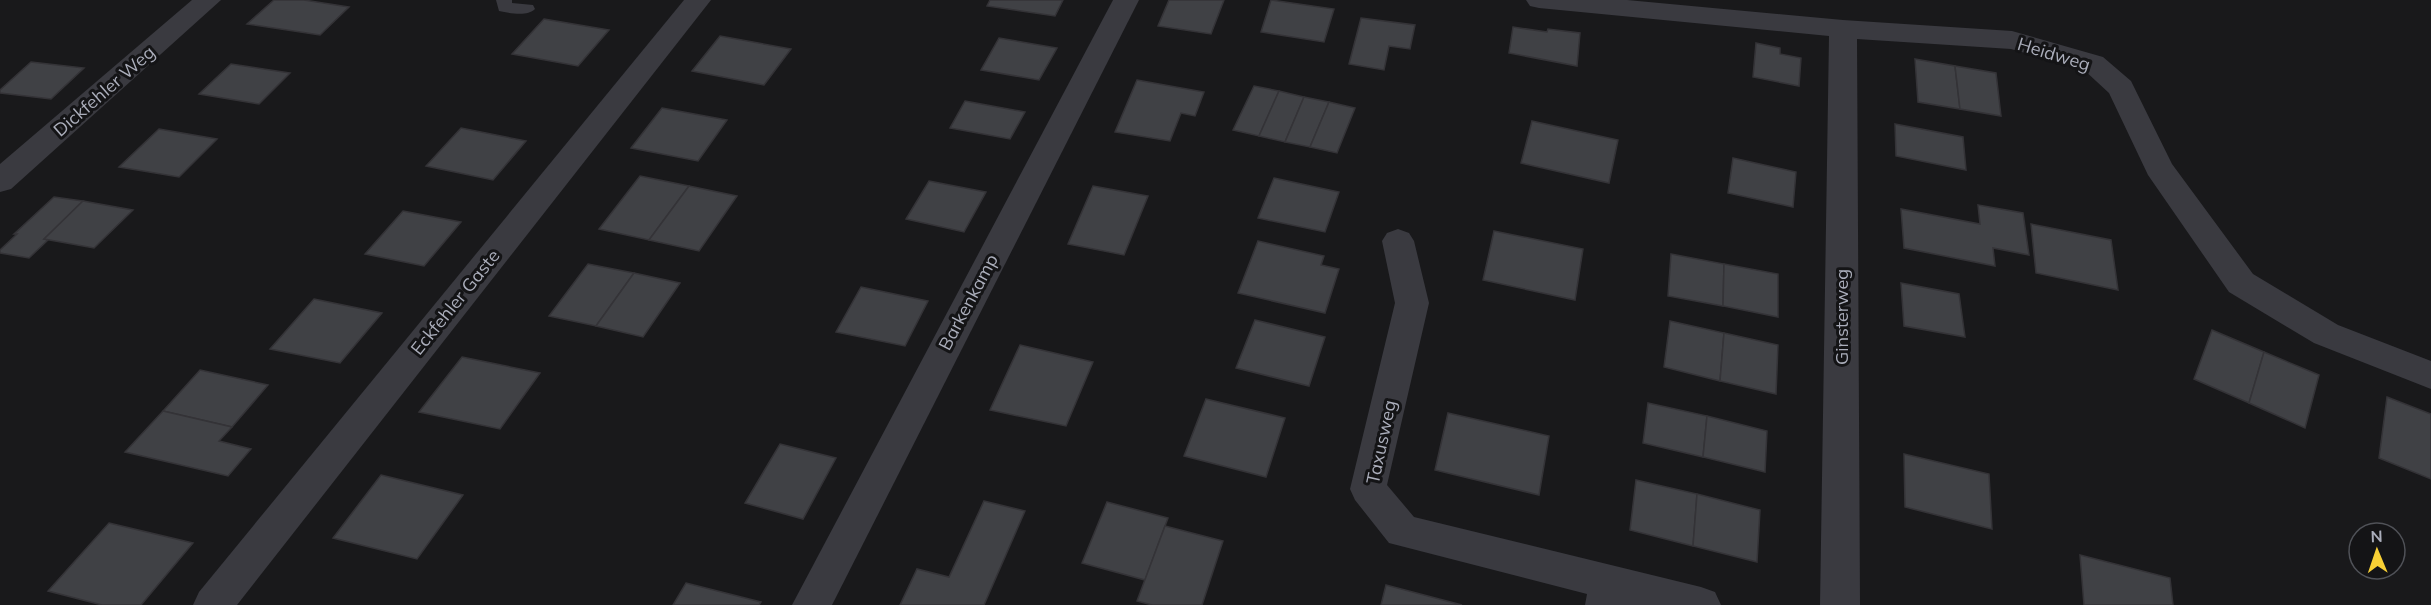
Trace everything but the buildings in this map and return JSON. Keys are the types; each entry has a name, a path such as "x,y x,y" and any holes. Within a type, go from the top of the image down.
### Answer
{"street":[{"name":"Dickfehler Weg","path":"0,181 208,0"},
{"name":"Eckfehler Gaste","path":"213,605 698,0"},
{"name":"Barkenkamp","path":"812,605 1126,0"},
{"name":"Heidweg","path":"1539,0 1843,29 2012,40 2092,63 2121,88 2159,168 2241,284 2326,334 2431,375"},
{"name":"Ginsterweg","path":"1840,605 1843,29"},
{"name":"Taxusweg","path":"1398,241 1412,303 1368,489 1402,531 1607,593"},
{"path":"1607,593 1701,605"}],"lane":[{"path":"504,0 505,7 527,9"}]}
